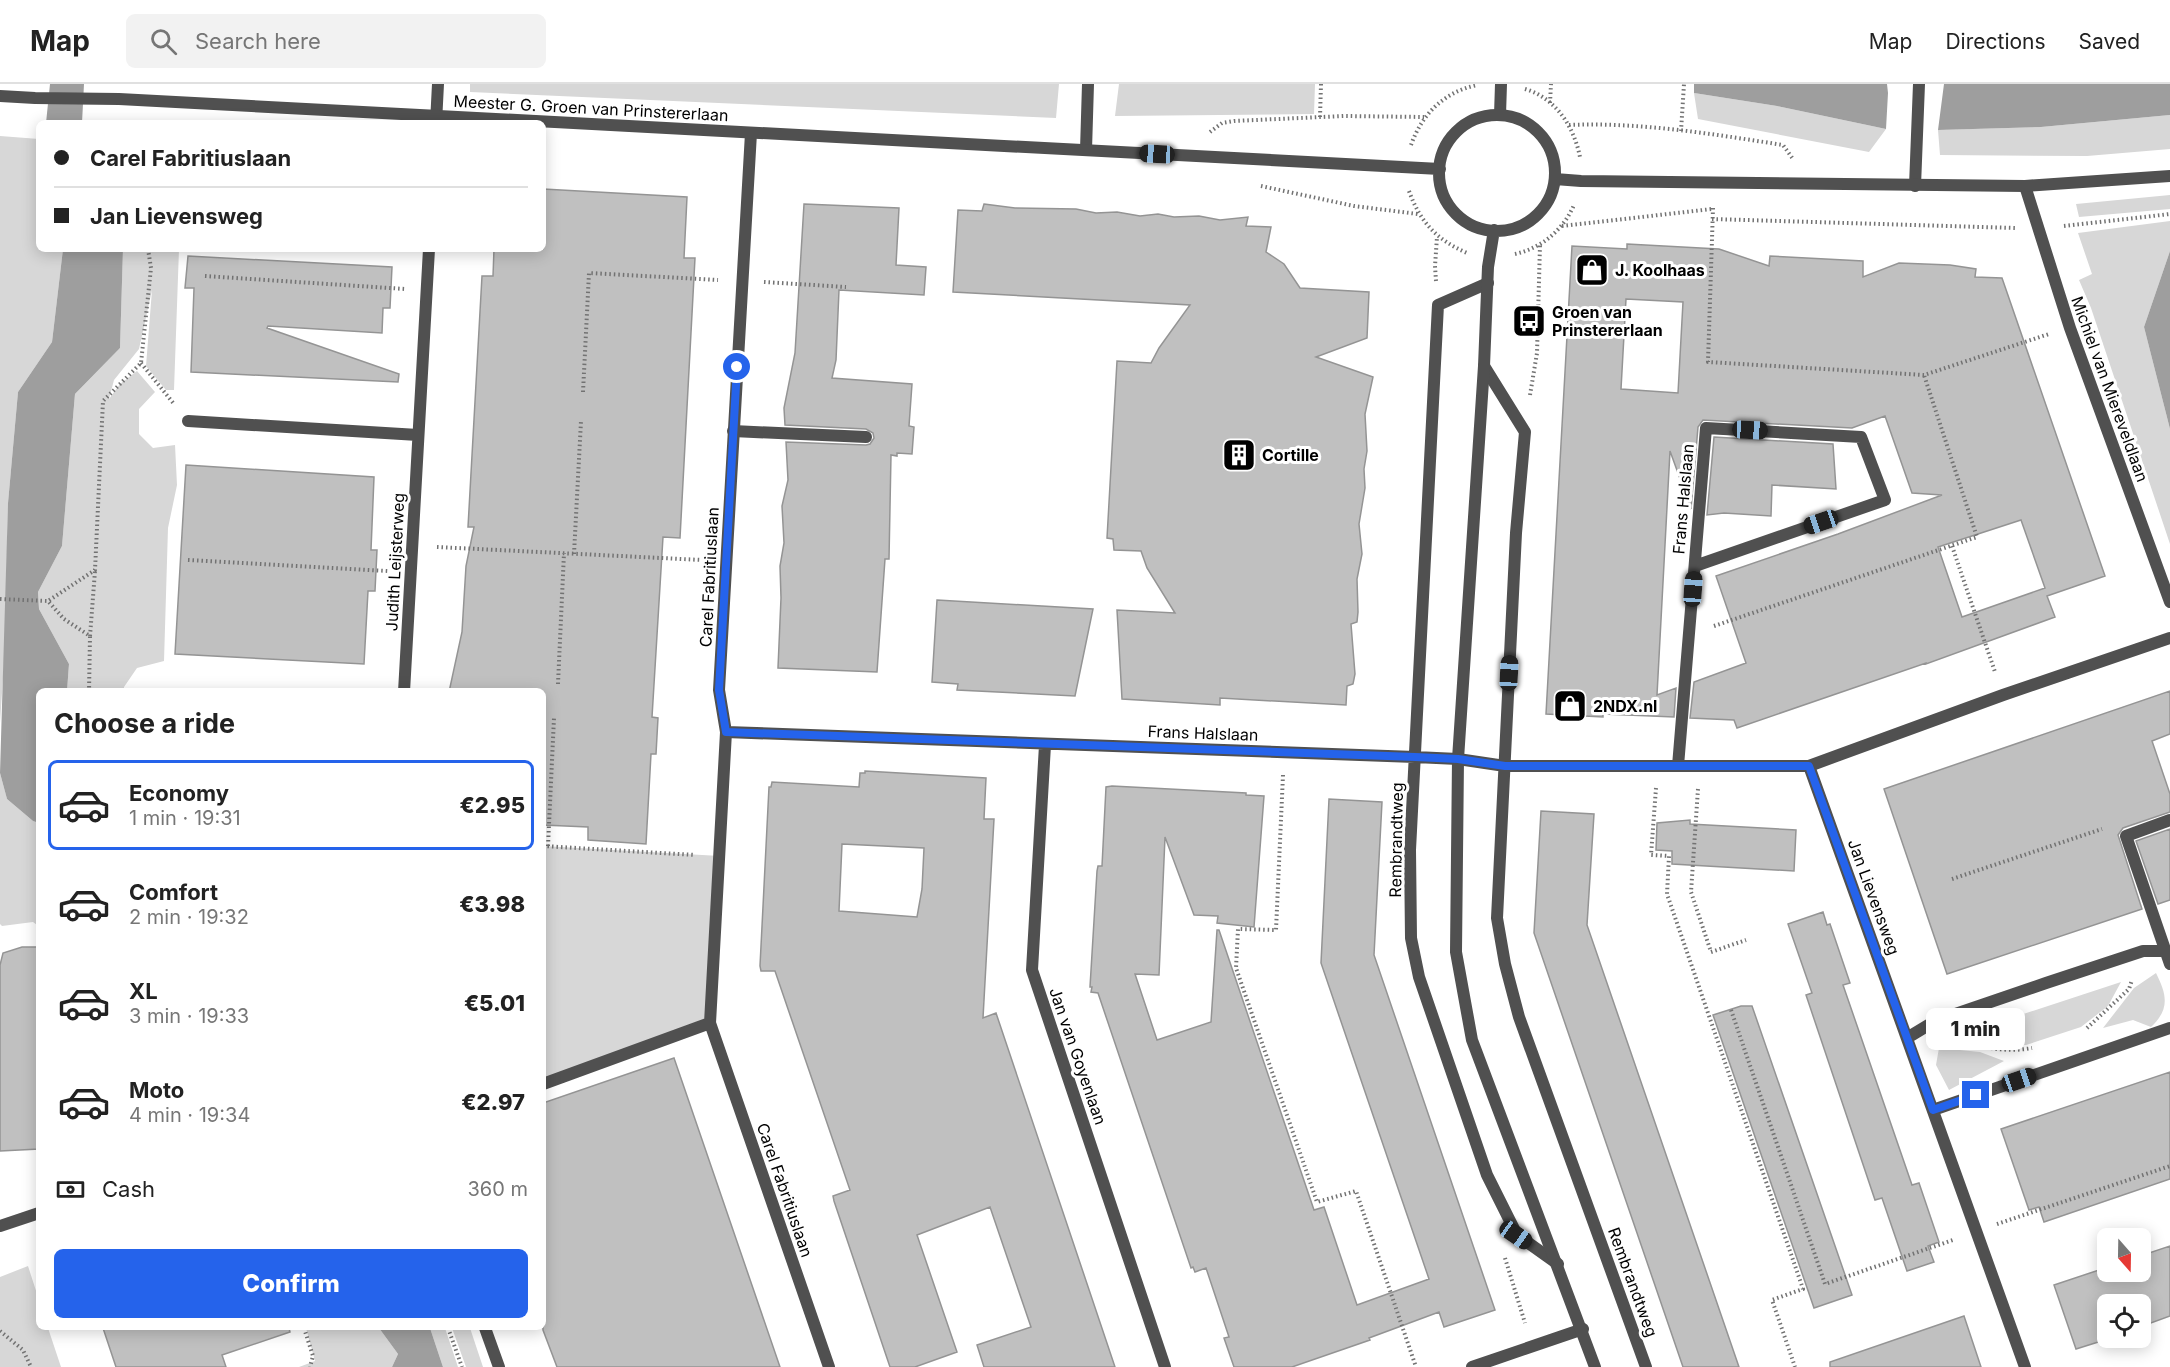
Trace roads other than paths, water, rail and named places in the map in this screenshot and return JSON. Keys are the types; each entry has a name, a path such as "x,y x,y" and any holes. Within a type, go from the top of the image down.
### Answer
{"street":[{"path":"436,120 438,84"},
{"path":"1086,150 1088,84"},
{"path":"1500,114 1501,84"},
{"path":"1915,186 1919,84"},
{"name":"Meester G. Groen van Prinstererlaan","path":"0,96 109,100 436,120"},
{"path":"1500,114 1518,118 1535,129 1547,143 1554,160 1555,179 1548,200 1535,217 1508,230 1479,228 1465,221 1454,211 1443,192 1440,169 1443,153 1451,138 1463,126 1480,117 1500,114"},
{"name":"Meester G. Groen van Prinstererlaan","path":"546,125 1440,169"},
{"name":"Carel Fabritiuslaan","path":"751,133 719,690 726,732 710,1023 829,1367"},
{"path":"1555,179 1811,185 2025,186 2170,176"},
{"name":"Michiel van Miereveldlaan","path":"2025,186 2070,328 2170,603"},
{"path":"1494,230 1488,283 1458,759 1456,952 1472,1040 1596,1367"},
{"name":"Judith Leijsterweg","path":"404,688 429,252"},
{"name":"Rembrandtweg","path":"1488,283 1438,305 1410,850 1411,938 1419,977 1487,1175 1516,1235 1558,1264"},
{"name":"Rembrandtweg","path":"1484,366 1525,432 1516,533 1497,918 1519,1017 1646,1367"},
{"path":"188,421 418,435"},
{"name":"Frans Halslaan","path":"1678,766 1706,428 1861,437 1885,500 1695,566"},
{"path":"733,431 866,437"},
{"name":"Frans Halslaan","path":"726,732 1415,757 1458,759 1505,766 1809,766 2003,695 2170,638"},
{"name":"Jan van Goyenlaan","path":"1045,745 1032,970 1165,1367"},
{"name":"Jan Lievensweg","path":"1809,766 2025,1367"},
{"path":"2170,820 2126,836 2170,963"},
{"path":"1907,1038 1935,1020 2143,951 2165,951"},
{"path":"546,1083 710,1023"},
{"path":"1933,1110 2170,1028"},
{"path":"0,1226 36,1214"},
{"path":"1472,1367 1583,1329"},
{"path":"486,1330 499,1367"}],"place":[{"name":"J. Koolhaas","path":"1592,270"},
{"name":"Groen van Prinstererlaan","path":"1529,321"},
{"name":"Cortille","path":"1239,455"},
{"name":"2NDX.nl","path":"1570,706"}]}
